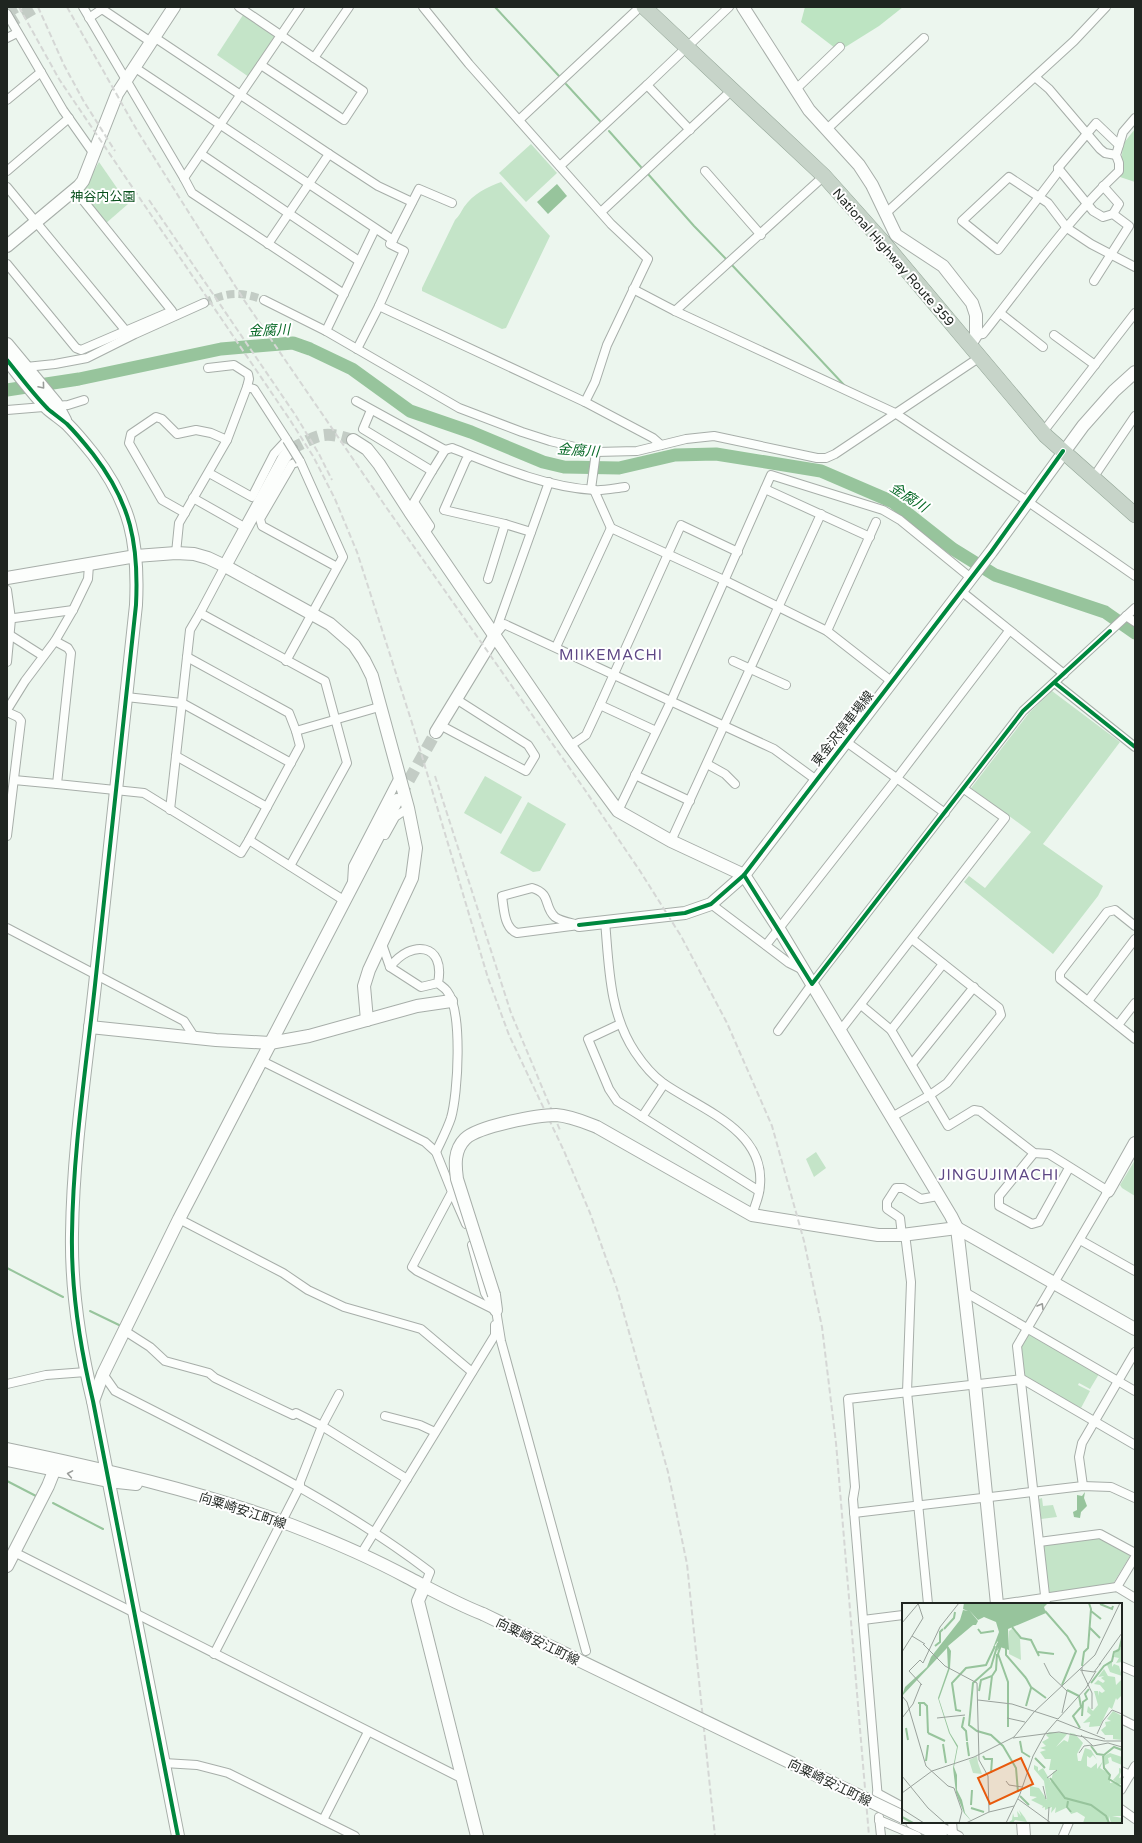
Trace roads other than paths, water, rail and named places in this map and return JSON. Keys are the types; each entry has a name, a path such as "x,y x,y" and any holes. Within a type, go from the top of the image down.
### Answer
{"highway":[{"name":"National Highway Route 359","path":"644,7 889,237 973,340 980,357 1043,432 1135,515"}],"street":[{"path":"83,7 192,193 344,294"},
{"path":"7,246 83,181 117,94 174,7"},
{"path":"239,7 363,91 344,120 261,65"},
{"path":"184,178 300,7"},
{"path":"314,58 349,7"},
{"path":"423,7 469,64 611,224 648,259 607,345 595,382 585,402"},
{"path":"519,120 640,7"},
{"path":"560,166 729,7"},
{"path":"743,7 795,90 826,130 859,165 872,185 885,214 889,237 943,266 966,294 972,303 976,315 973,340"},
{"path":"885,214 1074,41 1106,7"},
{"path":"89,18 102,9 153,39 241,95 378,186 412,202"},
{"path":"7,14 69,118 94,154"},
{"path":"7,38 17,33"},
{"path":"826,130 924,38"},
{"path":"795,90 840,47"},
{"path":"134,67 392,240"},
{"path":"7,100 41,72"},
{"path":"1035,77 1048,88 1105,153 1116,155"},
{"path":"647,85 690,130"},
{"path":"601,212 732,90"},
{"path":"7,171 69,118"},
{"path":"973,340 984,334 1086,205 1119,171 1119,163 1116,155 1119,145 1123,132 1135,118"},
{"path":"1119,145 1096,123 1058,168 1058,172 1039,197 998,250 962,220 1009,177 1039,197 1048,203 1068,228 1091,244 1135,267"},
{"path":"201,154 359,262"},
{"path":"268,244 329,154"},
{"path":"1058,168 1086,205 1103,217 1113,214 1119,204 1103,186"},
{"path":"705,171 761,235"},
{"path":"675,311 761,235 824,176"},
{"path":"7,187 126,331"},
{"path":"7,264 76,348 80,350 172,311 74,189"},
{"path":"357,349 379,306 404,251 390,244 419,189 452,203"},
{"path":"1094,280 1129,226 1113,214"},
{"path":"326,331 375,229"},
{"path":"633,289 675,311 895,413 1135,576"},
{"path":"264,300 326,331 459,408 522,432 596,452 637,451 686,439 714,436 817,458 826,458 835,454 980,357"},
{"path":"17,368 55,364 87,358 135,334 204,304"},
{"path":"379,306 585,402 653,438 661,445"},
{"path":"1000,313 1044,347"},
{"path":"1043,432 1135,313"},
{"path":"1054,335 1095,365"},
{"path":"7,344 17,368 51,404 98,462 118,492 126,511 136,556 136,605 90,1027 72,1235 74,1291 86,1372 93,1401 178,1836"},
{"path":"176,552 179,523 227,440 249,379 248,374 234,365 208,368"},
{"name":"東金沢停車場線","path":"579,925 555,918 545,895 540,890 532,888 502,896 508,926 512,931 517,933 579,925 605,921 685,913 711,904 744,874 815,779 991,552 1063,451 1108,397 1135,372"},
{"path":"247,387 254,389 300,461 343,557 286,661"},
{"path":"7,410 51,404 68,405 84,400"},
{"path":"356,401 445,450"},
{"path":"371,410 363,430 432,471"},
{"path":"1093,478 1135,416"},
{"path":"185,513 162,500 129,443 131,434 156,417 162,418 177,434 196,430 211,433 227,440"},
{"path":"353,440 367,449 379,464 570,746 618,811 671,841 744,874 779,929 957,1228 963,1291 975,1384 997,1603"},
{"path":"209,473 252,497 274,454 289,444"},
{"path":"170,810 190,630 284,458 289,444"},
{"path":"425,533 430,526 414,502 445,450 452,448 497,466 572,488 625,488"},
{"path":"596,452 593,488 611,528 667,553 827,630 891,681"},
{"path":"470,456 466,460 444,510 505,524 531,532"},
{"path":"300,461 292,464 260,519 262,526 337,567"},
{"path":"618,811 671,701 726,581 771,475 883,510 900,520 972,576"},
{"path":"495,635 549,482"},
{"path":"765,489 870,537"},
{"path":"193,498 246,528"},
{"path":"671,841 821,514"},
{"path":"827,630 876,522"},
{"path":"488,580 505,524"},
{"path":"570,746 586,735 667,553 681,525 738,552"},
{"path":"556,647 611,528"},
{"path":"7,578 136,556 176,552 201,556 225,566 312,613 330,624 354,645 372,676 379,707 408,808 416,848 412,878 369,970 364,986 367,1020"},
{"path":"7,836 21,721 18,717 7,711 25,681 55,641 73,610 88,579 89,565"},
{"path":"7,590 10,635 7,660"},
{"path":"961,591 1064,674"},
{"path":"778,1031 812,984 1023,711 1135,608"},
{"path":"9,619 73,610"},
{"path":"200,613 325,681 347,763 290,866"},
{"path":"1125,617 1135,622"},
{"path":"456,699 528,745 535,756 526,771 438,729 456,699 495,635 504,624 774,749 815,779"},
{"path":"766,945 897,778 1009,631"},
{"path":"10,635 43,656"},
{"path":"55,641 68,648 71,653 57,784"},
{"path":"14,780 144,793 241,854 300,746 296,731 289,713 187,657"},
{"path":"733,661 786,685"},
{"path":"1055,683 1135,747"},
{"path":"126,697 182,703 291,763"},
{"path":"600,705 656,731"},
{"path":"296,731 379,707"},
{"path":"845,741 945,813"},
{"path":"176,756 267,807"},
{"path":"707,764 724,774 735,784"},
{"path":"635,775 690,801"},
{"path":"352,888 353,866 399,777"},
{"path":"840,1031 1005,818 964,789"},
{"path":"93,1401 103,1374 180,1219 270,1042 397,800"},
{"path":"352,888 366,871 395,817 408,808"},
{"path":"249,840 345,901"},
{"path":"711,904 789,964 803,970"},
{"path":"1135,926 1115,910 1107,912 1060,973 1060,979 1135,1039"},
{"path":"605,921 613,999 620,1024 634,1051 646,1067 664,1084 735,1129 746,1139 759,1167 760,1186 752,1215"},
{"path":"7,928 184,1021 195,1038"},
{"path":"892,1117 930,1095 947,1083 1001,1015 999,1008 912,939"},
{"path":"1088,1001 1135,939"},
{"path":"382,944 390,967 421,987 438,983"},
{"path":"390,967 397,958 404,953 422,948 431,951 436,958 440,973 438,983"},
{"path":"891,1030 943,964"},
{"path":"436,1152 451,1118 459,1059 456,1019 452,1001 448,992 438,983"},
{"path":"912,1064 974,987"},
{"path":"90,1027 195,1038 270,1042 309,1036 417,1006 452,1001"},
{"path":"1118,1025 1135,1003"},
{"path":"861,1005 891,1030 948,1126 974,1110 980,1111 1034,1153 1049,1154 1069,1168 1108,1191"},
{"path":"620,1024 588,1039 609,1090 617,1101 759,1191"},
{"path":"262,1060 425,1142 436,1152 467,1225 485,1293 496,1310 495,1335 373,1532 361,1554"},
{"path":"642,1117 664,1084"},
{"path":"586,1651 501,1341 494,1296 457,1179 455,1167 459,1147 465,1139 473,1133 499,1125 532,1118 556,1115 579,1119 597,1127 752,1215 878,1236 903,1235 957,1228 1135,1330"},
{"path":"1045,1601 1022,1379 1017,1346 1135,1143"},
{"path":"1034,1153 999,1196 999,1206 1032,1224 1039,1222 1069,1168"},
{"path":"928,1603 917,1506 907,1392 911,1282 900,1218 887,1209 887,1202 896,1188 903,1188 921,1199 938,1196"},
{"path":"452,1192 412,1266 417,1271 496,1310"},
{"path":"180,1219 283,1273 308,1290 344,1307 421,1328 472,1372"},
{"path":"1080,1240 1135,1271"},
{"path":"963,1291 1135,1391"},
{"path":"125,1331 150,1347 165,1361 209,1373 215,1378 293,1415 296,1413 322,1426 407,1479"},
{"path":"1084,1486 1079,1457 1082,1444 1135,1352"},
{"path":"7,1384 46,1375 86,1372"},
{"path":"103,1374 115,1391 300,1486 373,1532 430,1572 418,1601 477,1836"},
{"path":"902,1807 878,1796 854,1513 853,1499 855,1487 848,1399 1022,1379 1135,1445"},
{"path":"214,1654 300,1486 300,1482 322,1426 339,1394"},
{"path":"386,1416 420,1425 435,1432"},
{"name":"向粟崎安江町線","path":"7,1449 107,1475 165,1486 222,1502 282,1522 361,1554 424,1587 902,1817"},
{"name":"向粟崎安江町線","path":"7,1460 54,1471 107,1475"},
{"path":"7,1566 48,1486 54,1471"},
{"path":"854,1513 1084,1486 1111,1487 1135,1498"},
{"path":"1039,1542 1100,1534 1135,1553"},
{"path":"14,1552 463,1779"},
{"path":"1117,1587 1135,1557"},
{"path":"1016,1603 1045,1601 1117,1587 1135,1598"},
{"path":"863,1620 902,1615"},
{"path":"1122,1666 1135,1672"},
{"path":"1122,1720 1135,1726"},
{"path":"323,1820 368,1732"},
{"path":"164,1762 197,1765 228,1773 355,1836"},
{"path":"1122,1788 1135,1766"},
{"path":"1122,1771 1130,1775"},
{"path":"1122,1810 1135,1819"},
{"path":"881,1836 879,1818 917,1836"},
{"path":"915,1823 951,1835"},
{"path":"933,1823 951,1835"},
{"path":"951,1835 952,1823"},
{"path":"1023,1823 1024,1836"},
{"path":"1063,1836 1069,1823"}],"waterway":[{"path":"495,7 559,76"},
{"path":"566,84 600,121"},
{"path":"609,131 641,167"},
{"path":"648,174 694,226 727,260"},
{"path":"731,264 845,386"},
{"name":"金腐川","path":"7,390 79,379 221,349 293,343 310,349 352,369 410,411 471,432 543,462 564,467 619,468 675,455 716,454 821,471 893,502 953,549 995,575 1105,612 1135,633"},
{"path":"7,1268 63,1297"},
{"path":"90,1311 119,1325"},
{"path":"7,1481 36,1496"},
{"path":"53,1503 103,1529"}],"tunnel":[{"path":"7,12 16,7"},
{"path":"7,24 36,7"},
{"path":"204,303 234,294 247,295 264,300"},
{"path":"291,449 315,437 327,435 334,435 353,440"},
{"path":"400,796 436,732"}],"railway":[{"path":"19,7 59,79 313,456 335,499 357,552 413,726 488,978 509,1035 564,1151 590,1213 617,1289 668,1472 687,1564 715,1836"},
{"path":"38,7 64,65 83,100 115,151"},
{"path":"67,7 138,132 244,300 386,507 585,790 640,871 681,936 727,1023 772,1126 804,1241 822,1327 836,1443 869,1836"},
{"path":"149,200 296,416 319,454 332,480"},
{"path":"435,776 511,1013 560,1130"}],"district":[{"name":"MIIKEMACHI","path":"611,655"},
{"name":"JINGUJIMACHI","path":"999,1175"}],"park label":[{"name":"神谷内公園","path":"103,196"}]}
